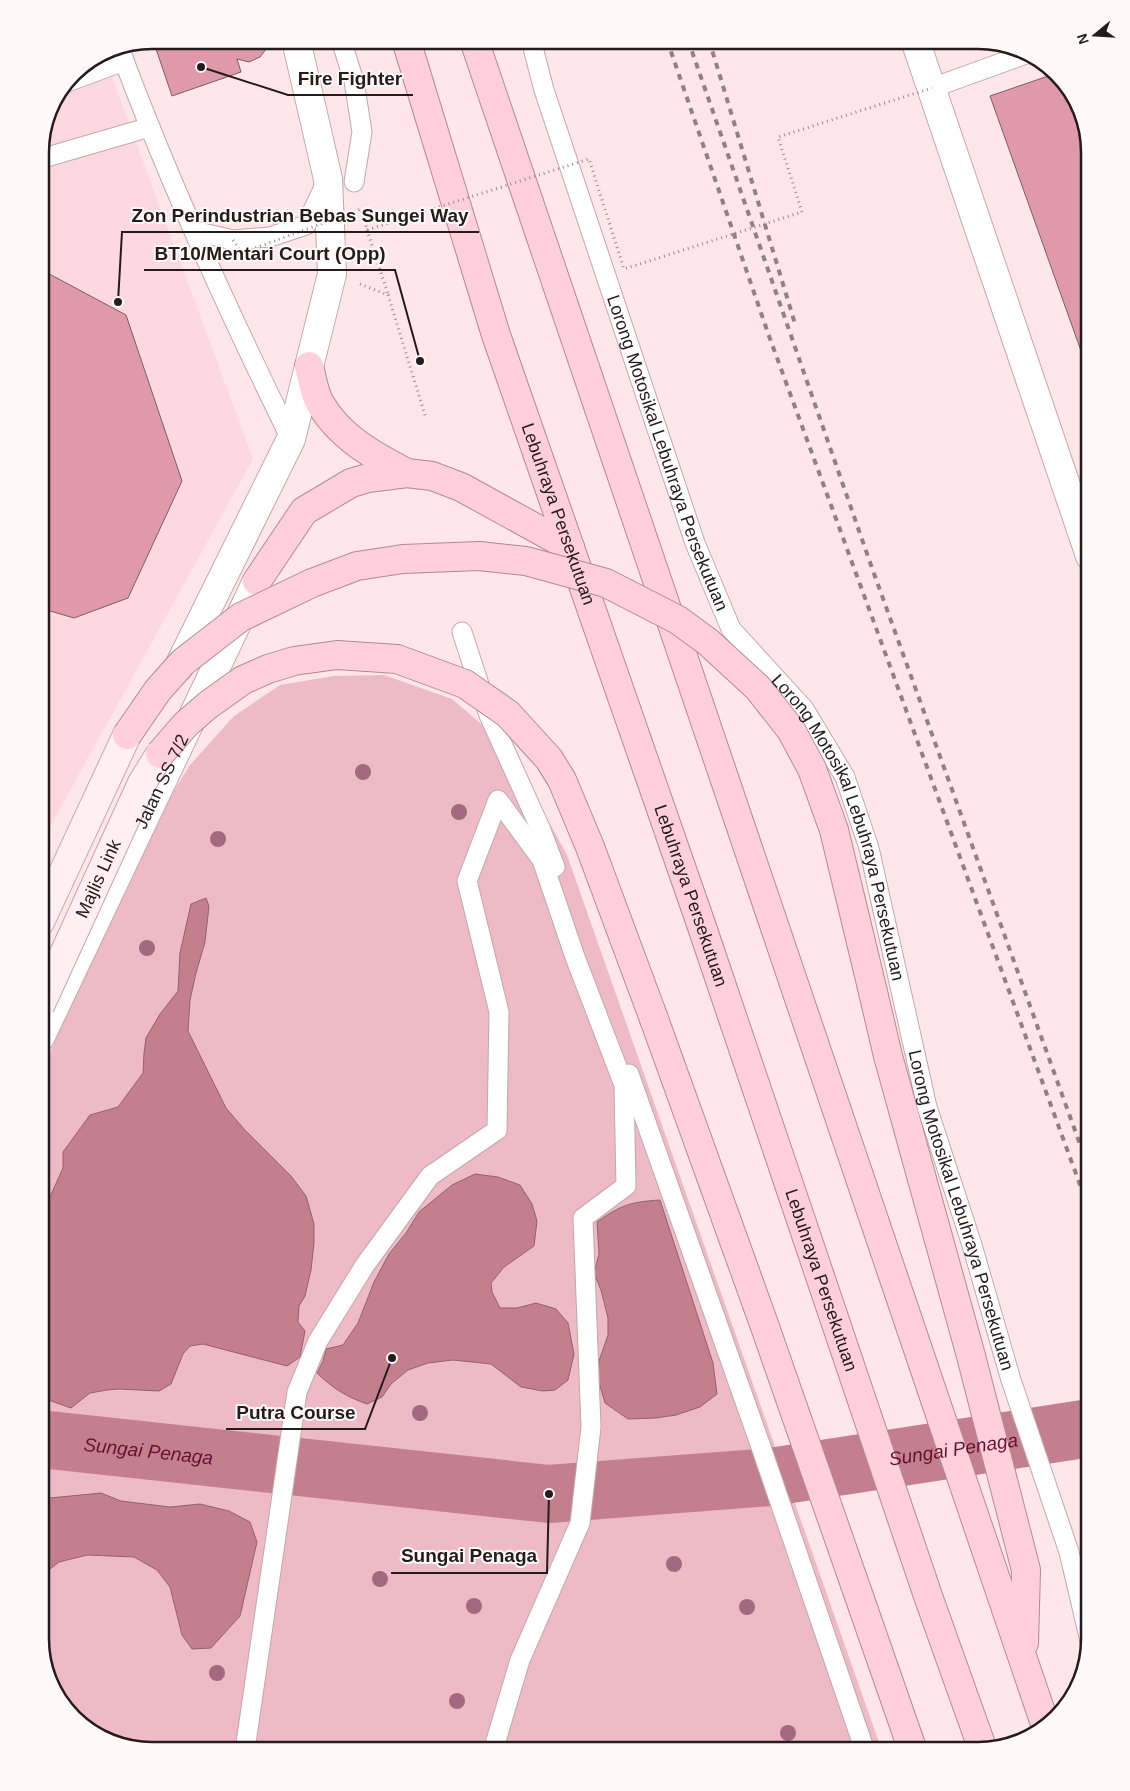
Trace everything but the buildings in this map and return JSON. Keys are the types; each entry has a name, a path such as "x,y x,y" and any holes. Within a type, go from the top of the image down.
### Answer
{"highway":[{"name":"Lebuhraya Persekutuan","path":"409,49 496,335 700,924 928,1596 980,1742"},
{"path":"477,49 1043,1719"},
{"path":"309,366 320,402 345,433 360,446 407,473"},
{"path":"258,581 304,511 351,483 368,478 407,473 432,476 462,487 570,547"},
{"path":"127,735 158,690 183,662 241,617 312,583 357,566 403,559 479,556 526,561 606,583 678,620 708,642 758,688 791,730 812,770 834,830 888,1056 971,1356 1026,1570 1024,1664"},
{"path":"160,754 186,724 242,680 294,661 338,654 397,659 465,684 508,714 549,759 562,780 590,847 648,1001 764,1324 910,1742"}],"main road":[{"name":"Majlis Link","path":"49,903 127,735"},
{"name":"Majlis Link","path":"49,986 142,783 160,754"}],"street":[{"path":"49,914 67,874 191,644 291,439 332,274 341,180 299,49"},
{"path":"918,49 1081,529"},
{"name":"Jalan SS 7/2","path":"49,1019 258,581"}],"lane":[{"path":"194,231 232,240 270,237 306,225 341,180 362,132 354,81 344,49"},
{"name":"Lorong Motosikal Lebuhraya Persekutuan","path":"533,49 544,90 695,543 731,629 804,709 846,777 868,848 927,1107 972,1245 1011,1380 1069,1552 1081,1603"},
{"path":"87,71 122,54 150,127 194,231 252,360 291,439"},
{"path":"932,88 1018,57"},
{"path":"49,156 150,127"},
{"path":"462,632 489,715 542,830 760,1444 862,1742"},
{"path":"212,678 344,664 400,671 431,680 489,715"},
{"path":"246,1742 297,1392 318,1341 365,1265 430,1176 497,1130 499,1012 467,881 498,800 542,860 575,957 624,1085 626,1186 583,1218 591,1427 580,1523 520,1660 496,1742"},
{"path":"49,970 68,979"}],"path":[{"path":"367,230 589,159 624,268 802,212 778,137 932,88"},
{"path":"232,240 242,253 361,209 426,418"},
{"path":"332,274 388,295"}],"shaded area":[{"path":"106,60 253,459 49,829 49,145 52,125 59,106 70,89 84,74"},
{"path":"384,675 452,699 495,736 533,793 567,855 879,1742 145,1742 119,1737 95,1725 74,1707 59,1685 54,1672 49,1646 49,1055 138,849 190,765 234,716 280,685 334,676"},
{"path":"206,898 209,906 205,942 190,1000 188,1031 226,1108 291,1176 306,1196 314,1224 311,1270 305,1296 299,1306 298,1322 305,1331 300,1357 287,1366 203,1344 190,1346 183,1354 171,1384 159,1391 119,1389 90,1393 71,1408 49,1400 49,1199 63,1168 63,1152 90,1115 118,1107 143,1073 146,1038 160,1014 178,991 180,953 191,904"},
{"path":"475,1174 498,1177 520,1185 532,1204 537,1221 534,1246 504,1267 491,1283 492,1292 500,1308 517,1308 536,1303 556,1309 568,1323 574,1354 568,1380 555,1390 543,1391 521,1387 491,1364 453,1360 428,1363 408,1370 391,1384 382,1397 367,1404 340,1392 317,1373 326,1349 343,1345 358,1323 374,1282 389,1254 406,1233 419,1212 452,1185"},
{"path":"660,1200 713,1363 717,1394 700,1407 676,1415 628,1419 605,1403 598,1379 599,1361 608,1335 608,1318 601,1290 594,1273 599,1254 597,1222 626,1205"},
{"path":"101,1493 121,1501 170,1507 200,1504 229,1511 250,1522 257,1542 240,1616 211,1648 192,1649 182,1635 170,1587 157,1570 134,1557 87,1555 59,1562 49,1570 49,1498"}],"waterway":[{"name":"Sungai Penaga","path":"49,1440 549,1494 771,1477 1081,1429"}],"railway":[{"path":"670,49 769,336 1081,1187"},
{"path":"691,49 872,568 1081,1147"},
{"path":"712,49 796,327"}],"place":[{"name":"Fire Fighter","path":"201,67"},
{"name":"Zon Perindustrian Bebas Sungei Way","path":"118,302"},
{"name":"BT10/Mentari Court (Opp)","path":"420,361"},
{"name":"Putra Course","path":"392,1358"},
{"name":"Sungai Penaga","path":"549,1494"}]}
